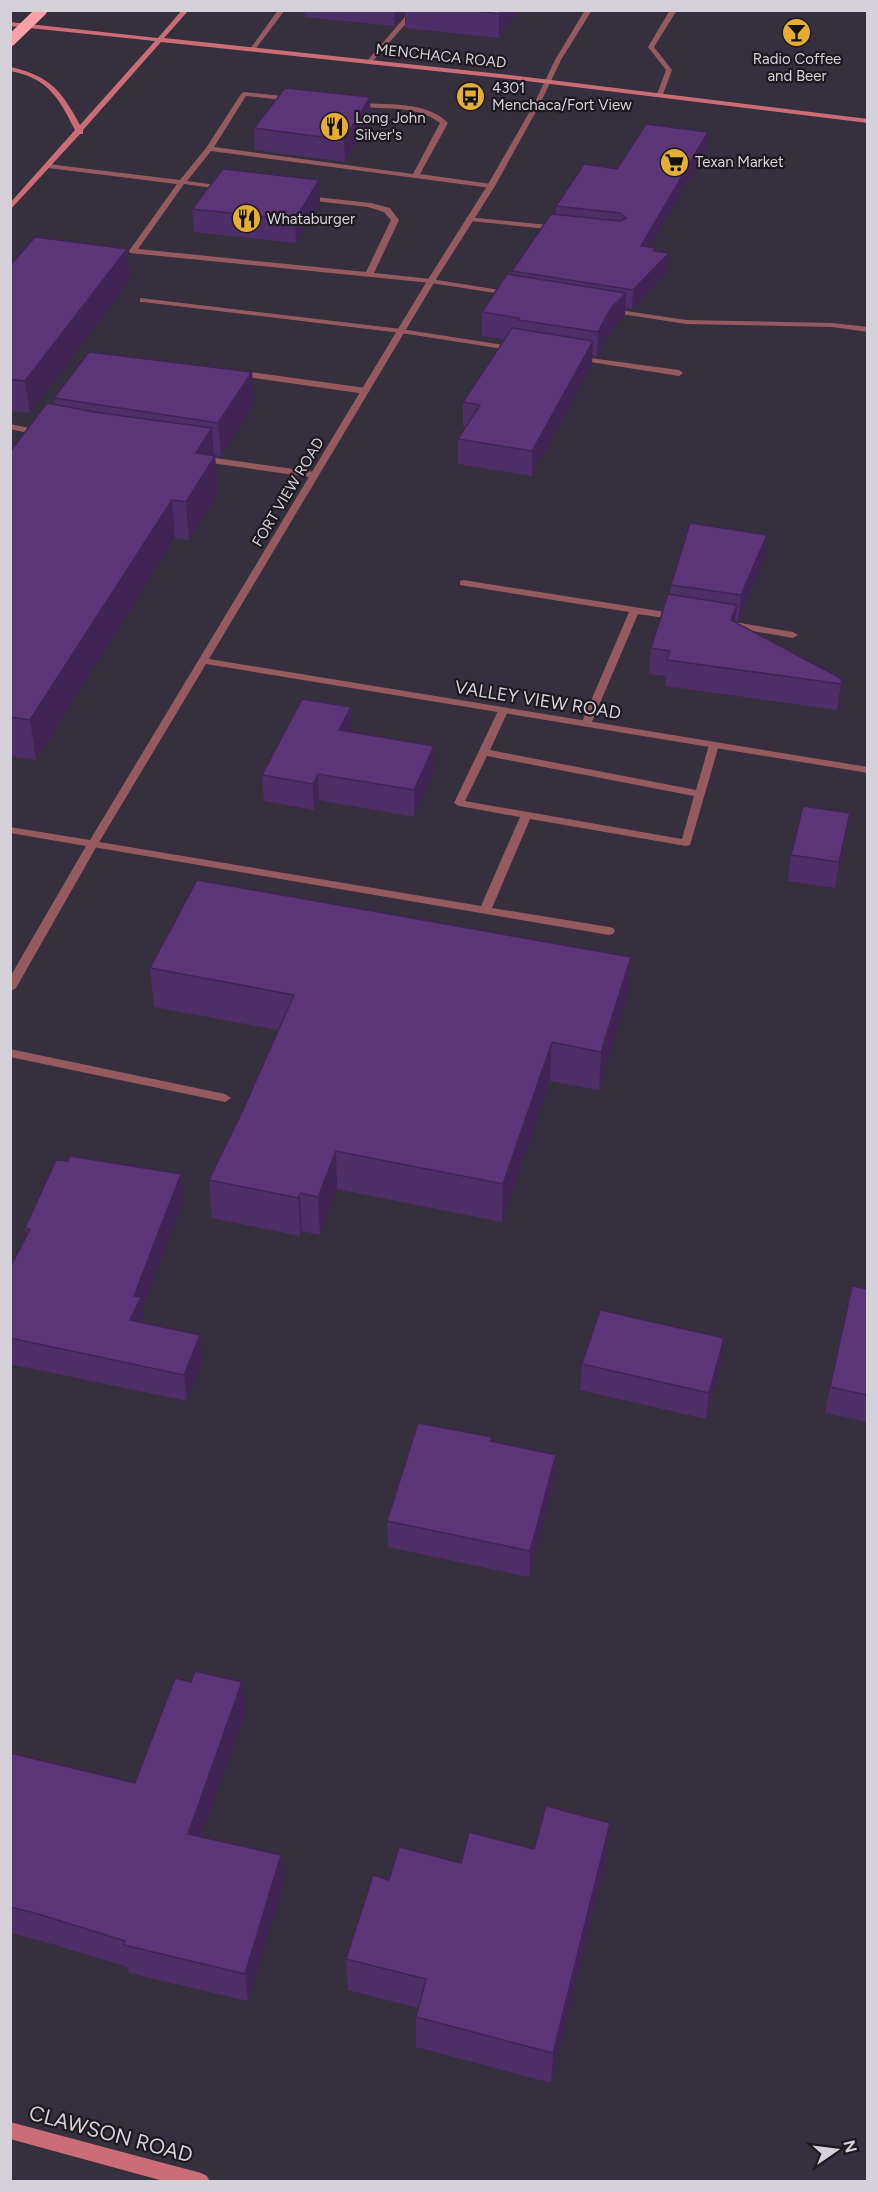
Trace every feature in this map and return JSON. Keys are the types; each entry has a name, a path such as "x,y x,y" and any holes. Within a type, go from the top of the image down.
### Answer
{"highway":[{"path":"10,41 42,10"}],"main road":[{"path":"10,208 80,132 186,10"},
{"name":"MENCHACA ROAD","path":"10,24 547,81 867,121"},
{"path":"10,69 43,78 60,94 80,132"},
{"name":"CLAWSON ROAD","path":"10,2130 201,2181"}],"street":[{"path":"252,50 282,10"},
{"path":"369,62 415,10"},
{"name":"FORT VIEW ROAD","path":"10,988 93,844 431,281 491,186 536,106 547,81 589,10"},
{"path":"660,94 669,70 651,47 674,10"},
{"path":"302,100 244,94 209,149 182,182 134,251 431,281 523,296"},
{"path":"348,104 418,111 439,117 444,123 416,175"},
{"path":"209,149 491,186"},
{"path":"48,166 235,189"},
{"path":"301,197 368,205 387,210 395,220 369,274"},
{"path":"470,219 572,230"},
{"path":"143,300 401,331 529,351"},
{"path":"605,309 686,322 832,325 867,330"},
{"path":"564,356 679,373"},
{"path":"227,372 366,391"},
{"path":"10,426 55,435"},
{"path":"190,457 315,475"},
{"path":"463,583 692,619"},
{"path":"586,724 636,610"},
{"path":"714,622 793,635"},
{"name":"VALLEY VIEW ROAD","path":"204,662 867,770"},
{"path":"503,711 459,803 686,843 714,745"},
{"path":"484,752 700,794"},
{"path":"485,910 526,815"},
{"path":"10,830 609,932"},
{"path":"10,1053 225,1098"}],"building":[{"path":"470,10 502,10 499,14"},
{"path":"285,88 370,97 344,140 254,128"},
{"path":"646,124 708,132 641,246 655,248 653,251 669,253 633,290 512,271 551,214 620,221 626,218 620,213 556,206 584,164 617,169"},
{"path":"223,169 319,180 295,220 192,209"},
{"path":"35,237 127,249 25,381 10,379 10,266"},
{"path":"507,274 626,293 611,308 598,332 482,312"},
{"path":"512,328 593,341 532,451 458,439 480,405 463,402"},
{"path":"89,352 252,372 218,423 54,398"},
{"path":"47,403 94,412 212,428 196,453 215,456 186,502 172,500 30,720 10,717 10,452"},
{"path":"690,523 767,535 741,595 671,585"},
{"path":"668,594 737,605 731,620 842,679 841,684 667,660 670,651 651,648"},
{"path":"302,699 351,707 339,730 434,746 414,790 318,774 313,784 262,775"},
{"path":"803,806 850,813 839,862 791,855"},
{"path":"197,880 631,957 601,1052 552,1042 503,1184 336,1151 318,1197 300,1193 298,1198 209,1180 294,995 150,968"},
{"path":"70,1156 181,1174 134,1296 141,1297 130,1320 200,1335 184,1375 10,1338 10,1268 30,1229 25,1228 56,1160 68,1161"},
{"path":"852,1286 867,1289 867,1395 830,1387"},
{"path":"600,1310 724,1338 709,1393 582,1364"},
{"path":"418,1423 492,1437 490,1441 556,1455 530,1551 387,1521"},
{"path":"195,1671 242,1682 188,1834 281,1855 245,1974 124,1945 125,1941 10,1907 10,1753 135,1783 175,1678 191,1682"},
{"path":"546,1806 610,1823 553,2053 416,2017 426,1979 346,1959 373,1875 389,1880 399,1847 461,1863 469,1832 534,1849"}],"place":[{"name":"Radio Coffee and Beer","path":"797,32"},
{"name":"4301 Menchaca/Fort View","path":"471,97"},
{"name":"Long John Silver's","path":"334,127"},
{"name":"Texan Market","path":"674,162"},
{"name":"Whataburger","path":"246,219"}]}
